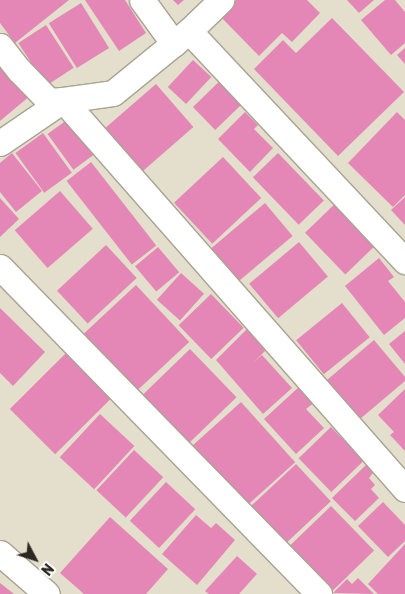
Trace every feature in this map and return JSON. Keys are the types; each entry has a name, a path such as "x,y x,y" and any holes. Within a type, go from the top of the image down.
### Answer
{"street":[{"path":"142,0 405,261"},
{"path":"0,46 19,70 50,101 113,93 182,38 221,0"},
{"path":"0,143 63,100"},
{"path":"63,100 405,489"},
{"path":"0,267 319,594"},
{"path":"0,553 46,594"}],"building":[{"path":"0,0 69,0 15,43 0,23"},
{"path":"85,0 125,0 146,33 119,51"},
{"path":"173,0 184,0 178,5"},
{"path":"236,0 307,0 320,13 292,42 282,33 259,56 220,16"},
{"path":"347,0 374,0 359,13"},
{"path":"385,0 395,0 405,12 405,43 391,55 361,20"},
{"path":"81,3 109,48 77,68 49,23"},
{"path":"332,18 404,92 338,156 254,69 283,40 296,53"},
{"path":"46,25 74,68 46,86 18,43"},
{"path":"405,48 405,64 397,55"},
{"path":"0,57 31,95 0,121"},
{"path":"193,60 211,77 186,104 168,87"},
{"path":"226,75 248,98 215,130 193,107"},
{"path":"156,84 193,127 142,172 105,129"},
{"path":"245,112 258,125 254,129 273,148 250,172 218,139"},
{"path":"397,112 405,120 405,195 393,207 348,163"},
{"path":"71,117 97,153 73,170 48,134"},
{"path":"43,133 72,173 44,193 15,153"},
{"path":"12,153 42,191 16,212 0,192 0,163"},
{"path":"278,153 324,200 299,225 253,177"},
{"path":"223,157 261,198 212,244 174,203"},
{"path":"91,162 156,246 132,265 67,181"},
{"path":"60,191 93,229 48,268 15,230"},
{"path":"405,197 405,225 391,210"},
{"path":"0,198 19,219 0,237"},
{"path":"341,198 381,240 345,274 305,233"},
{"path":"265,203 293,236 238,282 211,249"},
{"path":"299,242 328,276 278,318 249,284"},
{"path":"106,245 137,278 88,324 57,291"},
{"path":"158,247 179,272 156,292 135,266"},
{"path":"379,258 394,277 388,281 405,302 405,318 384,335 345,286"},
{"path":"181,273 204,294 180,320 157,300"},
{"path":"136,285 189,342 136,392 83,335"},
{"path":"211,294 244,328 211,359 179,325"},
{"path":"342,303 370,337 324,374 296,340"},
{"path":"0,308 45,352 13,386 0,373"},
{"path":"252,324 272,344 253,363 262,355 292,388 263,414 216,360"},
{"path":"405,331 405,364 389,344"},
{"path":"374,340 405,377 405,381 360,419 327,380"},
{"path":"70,349 115,394 55,454 10,409"},
{"path":"190,349 237,397 186,446 140,398"},
{"path":"300,386 315,402 306,409 324,428 296,454 264,419"},
{"path":"405,389 405,451 390,435 394,432 378,415"},
{"path":"241,402 295,462 245,507 191,447"},
{"path":"100,414 134,446 94,489 60,457"},
{"path":"331,427 364,461 331,492 299,458"},
{"path":"134,450 163,477 126,518 96,490"},
{"path":"296,464 331,501 283,546 248,508"},
{"path":"366,465 373,473 369,478 375,485 371,489 379,498 355,521 332,498"},
{"path":"166,482 195,509 159,548 130,521"},
{"path":"383,502 405,525 405,541 388,557 358,526"},
{"path":"331,506 374,551 329,594 286,549"},
{"path":"196,515 211,528 216,523 235,540 197,585 162,554"},
{"path":"110,517 168,569 146,594 84,594 60,573"},
{"path":"405,544 405,594 378,594 368,584"},
{"path":"237,556 257,574 239,594 209,594 205,591"},
{"path":"358,578 374,594 333,593 347,579 352,584"},
{"path":"0,583 14,594 0,594"}]}
